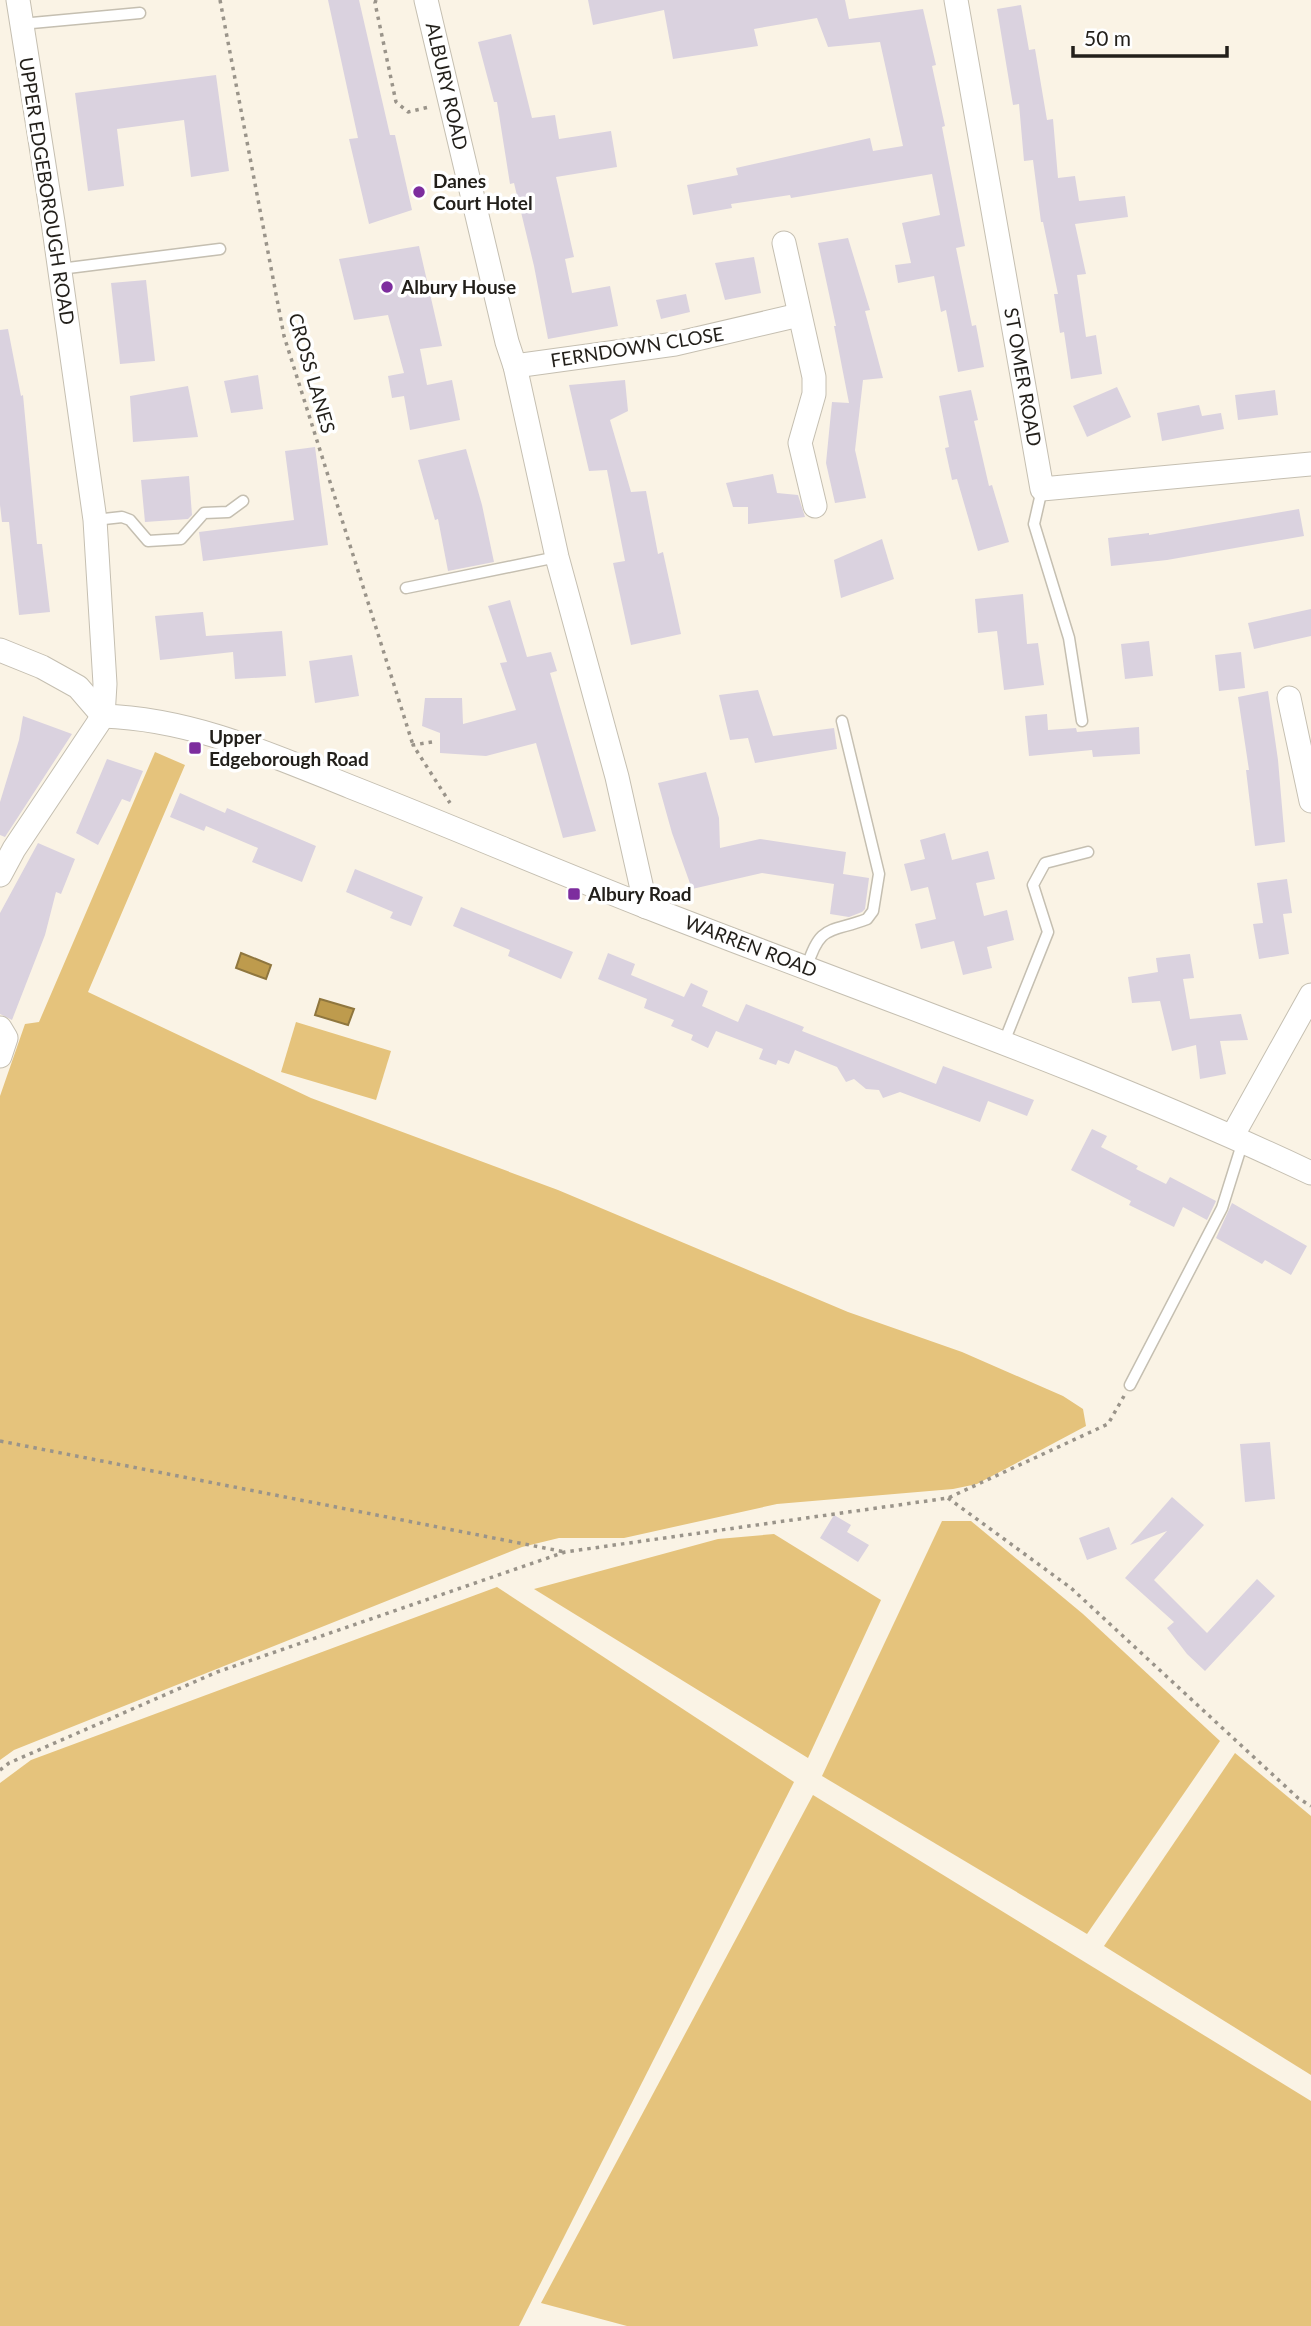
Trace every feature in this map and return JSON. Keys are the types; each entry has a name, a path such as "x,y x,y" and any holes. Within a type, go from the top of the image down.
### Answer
{"street":[{"name":"UPPER EDGEBOROUGH ROAD","path":"18,0 60,269 94,520 106,684 103,716"},
{"name":"ALBURY ROAD","path":"426,0 507,342 515,366 557,557 611,754 646,907"},
{"name":"ST OMER ROAD","path":"956,0 1042,489"},
{"path":"784,243 814,377 814,394 800,443 815,506"},
{"name":"FERNDOWN CLOSE","path":"515,366 675,344 799,316"},
{"path":"1042,489 1311,464"},
{"path":"0,650 42,667 78,687 103,716 0,874"},
{"path":"1289,698 1311,801"},
{"name":"WARREN ROAD","path":"103,716 137,718 228,738 646,907 1004,1042 1238,1138 1311,1173"},
{"path":"1238,1138 1311,995"},
{"path":"0,1028 5,1038 0,1056"}],"lane":[{"path":"21,24 140,13"},
{"path":"60,269 220,249"},
{"path":"1042,489 1034,524 1069,638 1082,721"},
{"path":"94,520 122,517 130,520 148,541 181,540 204,513 228,512 243,502"},
{"path":"406,588 557,557"},
{"path":"807,967 816,943 823,934 831,929 867,919 873,911 879,874 842,721"},
{"path":"1004,1042 1048,932 1034,884 1045,863 1088,852"},
{"path":"1130,1385 1222,1208 1238,1138"}],"path":[{"name":"CROSS LANES","path":"220,0 284,336 413,745 470,834"},
{"path":"376,0 396,102 408,112 451,103"},
{"path":"413,745 432,741"},
{"path":"0,1770 9,1763 217,1672 565,1552 948,1498 1108,1424 1130,1385"},
{"path":"0,1441 565,1552"},
{"path":"948,1498 1071,1588 1240,1746 1298,1798 1311,1806"}],"shaded area":[{"path":"155,752 185,765 88,992 311,1098 558,1190 848,1312 962,1352 1063,1396 1083,1409 1086,1426 977,1484 953,1489 777,1504 624,1538 559,1538 522,1547 14,1750 0,1760 0,1096 25,1024 39,1022"},
{"path":"241,953 271,965 266,979 236,968"},
{"path":"320,999 354,1009 348,1025 315,1015"},
{"path":"296,1022 391,1051 376,1100 281,1072"},
{"path":"942,1521 971,1521 1083,1614 1220,1741 1087,1934 822,1776"},
{"path":"774,1534 881,1600 808,1758 534,1589 718,1539"},
{"path":"497,1587 794,1782 519,2326 0,2326 0,1783 31,1760"},
{"path":"1235,1753 1311,1816 1311,2075 1104,1946"},
{"path":"813,1795 1311,2101 1311,2326 627,2326 541,2303"}],"building":[{"path":"328,0 359,0 390,135 395,135 412,210 369,224 349,139 358,138"},
{"path":"588,0 845,0 849,19 923,9 936,65 932,66 965,246 956,248 972,326 976,325 984,367 958,372 946,310 941,312 934,276 898,283 895,265 911,263 902,223 940,215 932,174 791,198 790,195 731,204 732,208 693,215 687,185 738,175 736,168 870,138 873,151 903,146 880,42 828,47 817,18 754,29 758,46 673,59 664,10 593,25"},
{"path":"1021,5 1029,50 1035,49 1047,120 1053,119 1058,178 1075,176 1079,201 1125,196 1128,217 1075,224 1086,274 1077,275 1086,337 1096,335 1102,374 1071,379 1064,332 1060,333 1054,294 1058,294 1041,222 1033,160 1024,161 1019,104 1013,105 997,9"},
{"path":"511,34 532,118 555,115 559,139 611,131 617,167 556,177 574,257 565,259 572,293 610,286 618,326 548,339 514,183 510,184 497,102 494,102 478,42"},
{"path":"216,75 229,171 191,177 184,120 117,129 124,186 88,191 75,93"},
{"path":"848,238 870,310 865,311 883,378 863,380 855,450 866,498 835,503 826,463 832,402 849,403 818,243"},
{"name":"Albury House","path":"419,246 442,346 420,349 427,385 452,380 460,420 410,430 404,396 392,398 388,376 404,373 388,315 354,320 339,259"},
{"path":"754,257 761,293 725,300 715,263"},
{"path":"146,280 155,361 120,364 111,283"},
{"path":"686,294 690,312 661,319 656,300"},
{"path":"8,329 21,396 23,395 37,544 42,544 50,612 19,615 9,522 2,522 0,505 0,330"},
{"path":"258,375 263,409 231,413 224,381"},
{"path":"625,380 628,411 610,420 631,492 646,491 658,554 663,552 681,634 631,645 613,563 625,561 607,470 589,471 569,385"},
{"path":"188,386 198,437 133,442 130,396"},
{"path":"1117,387 1131,417 1087,437 1073,406"},
{"path":"971,390 978,420 974,421 989,486 992,485 1009,542 978,551 957,479 952,480 939,396"},
{"path":"1275,390 1278,415 1238,420 1235,395"},
{"path":"1199,405 1202,416 1221,413 1224,429 1162,441 1157,413"},
{"path":"315,447 328,545 203,561 199,532 294,520 285,451"},
{"path":"466,449 494,562 448,571 438,519 435,520 418,460"},
{"path":"773,474 777,493 798,495 805,517 748,524 748,507 733,507 726,483"},
{"path":"189,476 192,515 188,519 145,522 141,480"},
{"path":"1299,509 1304,536 1167,560 1111,566 1108,538 1149,535"},
{"path":"882,539 894,579 841,598 834,560"},
{"path":"1023,594 1027,644 1038,643 1044,685 1004,690 997,631 978,633 975,599"},
{"path":"510,600 527,657 551,652 557,671 550,673 596,831 563,838 536,743 486,756 440,753 440,733 422,726 425,698 462,698 463,724 516,710 500,663 507,662 488,606"},
{"path":"1311,609 1311,636 1254,649 1248,623"},
{"path":"203,612 206,636 282,631 286,676 235,679 233,652 160,660 155,616"},
{"path":"1149,641 1153,676 1125,679 1121,644"},
{"path":"1241,652 1245,688 1219,691 1215,655"},
{"path":"352,655 359,696 315,703 309,661"},
{"path":"758,690 773,736 834,728 837,749 755,763 748,738 730,740 719,695"},
{"path":"1268,691 1278,760 1285,842 1255,846 1246,770 1249,770 1238,697"},
{"path":"1047,714 1048,730 1076,728 1077,732 1139,727 1140,754 1093,757 1092,750 1029,756 1025,716"},
{"path":"23,716 72,734 5,837 0,835 0,802 19,740"},
{"path":"107,759 143,771 130,802 122,799 98,845 76,833"},
{"path":"706,772 719,818 720,848 760,839 846,852 843,874 869,878 865,909 849,917 830,914 834,884 762,873 692,889 658,783"},
{"path":"180,793 225,813 227,808 316,846 302,882 252,862 258,848 206,826 204,831 170,817"},
{"path":"945,833 952,860 988,851 995,879 976,883 984,916 1007,910 1014,940 987,947 992,968 963,975 954,941 921,949 915,924 936,919 928,887 911,891 904,864 925,859 920,840"},
{"path":"38,843 75,859 61,894 56,892 45,935 12,1020 0,1014 0,913"},
{"path":"355,869 423,897 411,926 390,918 393,912 346,892"},
{"path":"1287,879 1292,913 1283,914 1289,954 1259,959 1253,924 1263,923 1257,883"},
{"path":"461,907 573,952 561,979 508,956 510,950 453,926"},
{"path":"608,953 635,964 631,975 684,997 691,983 708,991 702,1006 738,1022 746,1004 804,1027 802,1031 936,1084 943,1066 1034,1100 1027,1116 988,1101 980,1122 900,1092 883,1098 879,1090 866,1089 854,1079 846,1082 837,1067 795,1050 789,1064 778,1060 776,1065 759,1059 763,1049 716,1031 708,1048 691,1040 693,1035 671,1026 674,1020 644,1008 647,999 598,979"},
{"path":"1190,954 1194,978 1183,979 1190,1019 1241,1014 1248,1040 1220,1041 1226,1074 1200,1079 1196,1045 1172,1051 1160,1001 1132,1003 1128,977 1158,972 1156,958"},
{"path":"1092,1129 1107,1136 1101,1147 1138,1166 1136,1169 1166,1184 1170,1177 1216,1201 1207,1220 1183,1207 1174,1227 1129,1205 1131,1201 1071,1170"},
{"path":"1232,1203 1307,1246 1291,1275 1265,1260 1262,1264 1216,1238"},
{"path":"1270,1442 1275,1499 1245,1502 1240,1444"},
{"path":"1172,1497 1204,1525 1154,1580 1207,1633 1257,1579 1275,1596 1205,1671 1187,1654 1167,1628 1174,1622 1125,1578 1167,1531 1130,1545"},
{"path":"834,1515 851,1525 847,1532 869,1545 858,1562 820,1538"},
{"path":"1109,1527 1117,1549 1087,1560 1079,1538"}],"place":[{"name":"Danes Court Hotel","path":"419,192"},
{"name":"Albury House","path":"387,287"},
{"name":"Upper Edgeborough Road","path":"195,748"},
{"name":"Albury Road","path":"574,894"}]}
